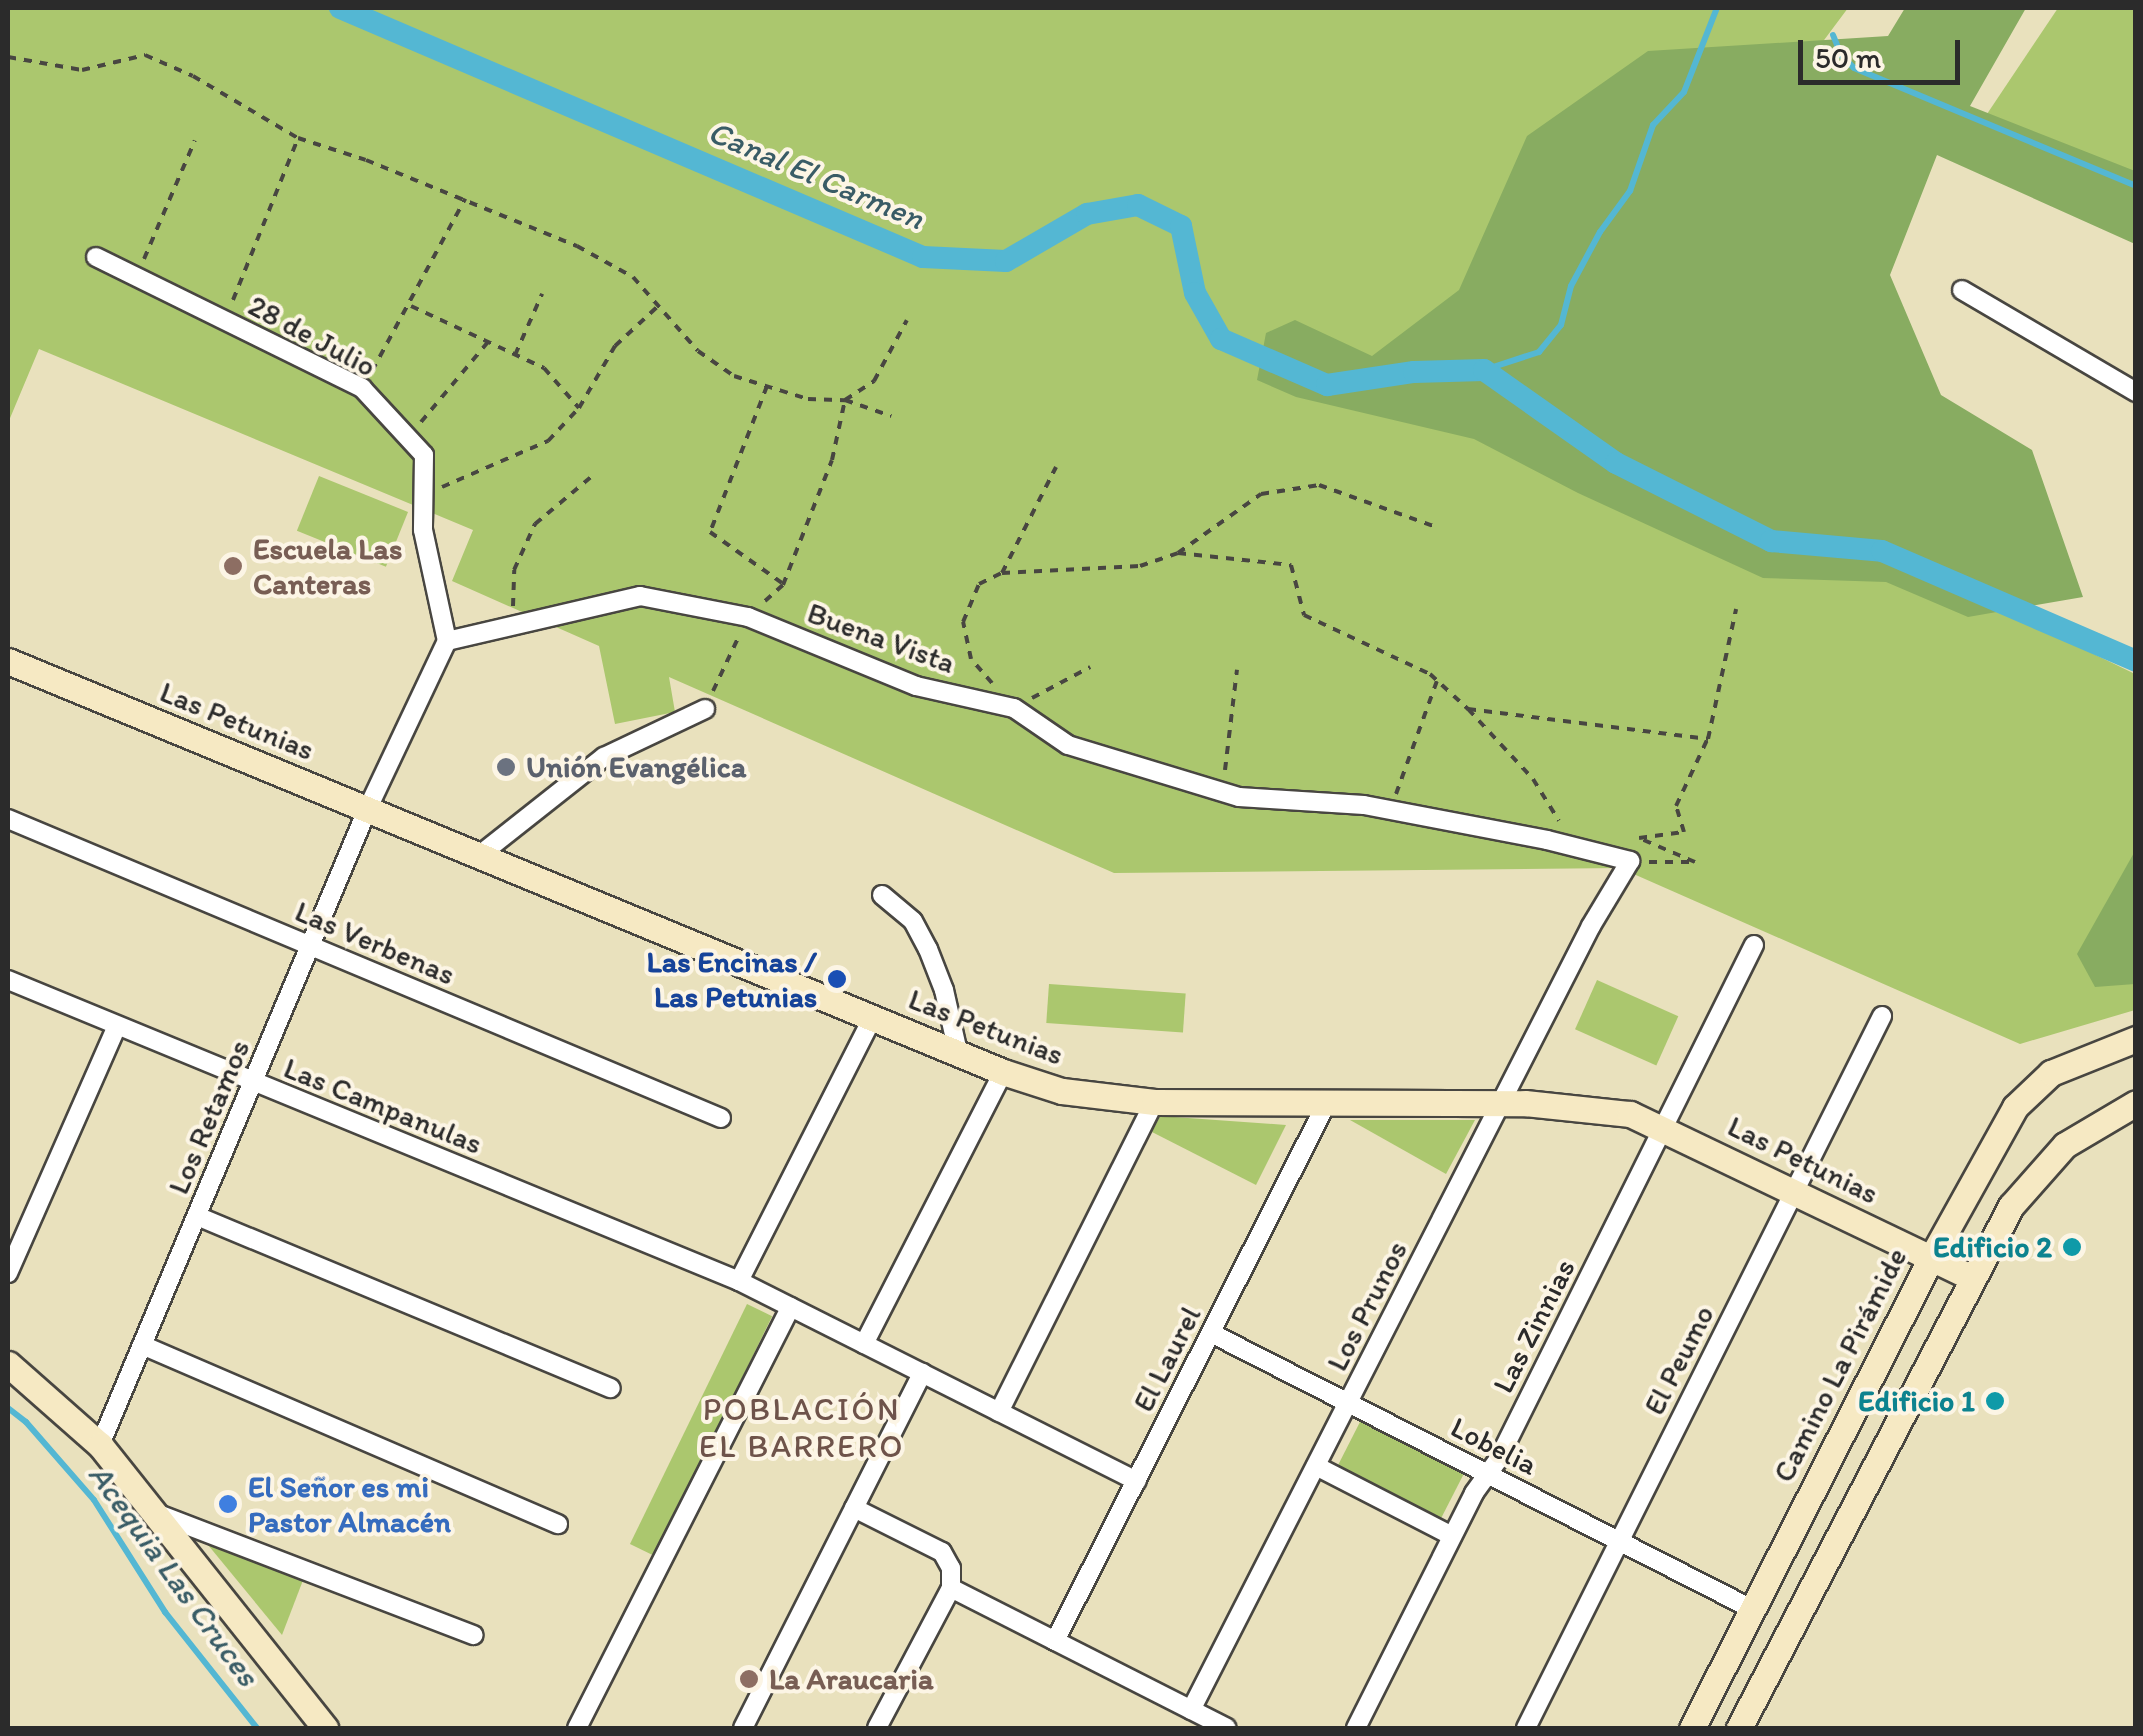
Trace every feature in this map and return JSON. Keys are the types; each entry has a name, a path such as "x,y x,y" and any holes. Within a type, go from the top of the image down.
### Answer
{"street":[{"name":"28 de Julio","path":"96,257 362,388 424,455 423,530 447,641"},
{"path":"1962,290 2136,392"},
{"name":"Buena Vista","path":"447,641 640,596 748,617 916,686 1014,708 1068,744 1238,798 1390,810 1574,846 1630,861"},
{"path":"368,810 447,641"},
{"name":"Las Petunias","path":"8,661 1003,1072 1081,1096 1154,1102 1500,1106 1525,1103 1630,1114 1973,1278"},
{"path":"481,854 604,756 705,709"},
{"name":"Los Retamos","path":"100,1446 368,810"},
{"name":"Las Verbenas","path":"8,819 721,1118"},
{"name":"Los Prunos","path":"1191,1710 1591,926 1630,861"},
{"path":"882,895 913,921 928,949 944,990 958,1052"},
{"name":"Las Zinnias","path":"1356,1728 1754,945"},
{"name":"Las Campanulas","path":"8,980 739,1280 1136,1481"},
{"name":"El Peumo","path":"1526,1728 1882,1016"},
{"path":"739,1280 873,1017"},
{"path":"8,1273 117,1026"},
{"path":"2124,1042 2136,1061"},
{"name":"Camino La Pirámide","path":"1692,1728 1930,1260 2014,1107 2051,1073 2124,1042"},
{"path":"864,1344 1003,1072"},
{"path":"999,1412 1154,1102"},
{"name":"El Laurel","path":"1055,1641 1328,1102"},
{"path":"1739,1728 2010,1206 2045,1163 2087,1128 2136,1103"},
{"path":"196,1216 611,1388"},
{"path":"577,1728 791,1308"},
{"name":"Lobelia","path":"1211,1333 1752,1609"},
{"path":"142,1345 558,1524"},
{"path":"8,1364 100,1446 325,1728"},
{"path":"743,1728 922,1373"},
{"path":"1316,1466 1452,1536"},
{"path":"854,1508 945,1554 951,1568 951,1588 879,1728"},
{"path":"158,1514 474,1635"},
{"path":"951,1588 1227,1728"}],"path":[{"path":"8,58 82,70 145,55 192,76 298,138 465,199 577,246 632,278 698,351 734,376 808,399 846,400 891,416"},
{"path":"225,320 298,138"},
{"path":"136,277 195,140"},
{"path":"362,388 411,306 465,199"},
{"path":"515,354 542,294"},
{"path":"411,306 544,368 580,408"},
{"path":"424,495 548,441 580,408 615,346 658,306"},
{"path":"705,709 748,617 784,585 832,460 846,400 874,382 907,320"},
{"path":"408,438 488,342"},
{"path":"767,386 710,532 784,585"},
{"path":"1002,573 1056,467"},
{"path":"512,626 514,570 535,524 591,478"},
{"path":"1090,667 1014,708 971,660 963,622 979,584 1002,573 1140,566 1178,553 1262,494 1319,485 1436,528"},
{"path":"1178,553 1290,565 1304,615 1437,681 1533,779 1574,846"},
{"path":"1630,861 1695,862 1639,838 1684,832 1676,806 1708,739 1736,610"},
{"path":"1207,788 1227,768 1238,670"},
{"path":"1390,810 1437,681"},
{"path":"1468,709 1708,739"}],"green space":[{"path":"8,8 1848,8 1656,265 1882,551 2135,674 2135,1010 2020,1044 1620,868 1114,873 669,677 675,712 615,724 599,646 452,581 473,530 39,349 8,423"},
{"path":"1905,8 2026,8 1970,106 2135,171 2135,244 1937,155 1890,275 1941,395 2032,450 2083,597 1968,617 1886,582 1763,578 1578,493 1474,439 1296,397 1257,380 1266,333 1295,320 1372,356 1459,290 1527,136 1648,51 1888,36"},
{"path":"2058,8 2135,8 2135,191 1983,120"},
{"path":"319,476 408,512 386,567 297,531"},
{"path":"2135,851 2135,984 2095,987 2077,954"},
{"path":"1597,980 1678,1016 1656,1066 1575,1029"},
{"path":"1049,984 1186,994 1183,1032 1046,1023"},
{"path":"1160,1116 1286,1125 1256,1185 1152,1132"},
{"path":"1350,1120 1475,1120 1446,1174"},
{"path":"747,1304 772,1316 655,1556 630,1544"},
{"path":"1361,1420 1464,1473 1441,1518 1338,1465"},
{"path":"199,1534 305,1575 282,1635"}],"waterway":[{"name":"Canal El Carmen","path":"340,8 923,257 1006,261 1087,214 1138,205 1181,226 1195,293 1221,339 1327,385 1414,372 1484,370 1616,463 1771,541 1882,551 2136,661"},
{"path":"1484,370 1539,352 1561,325 1571,286 1600,232 1630,191 1653,125 1684,92 1717,8"},
{"path":"1833,35 1841,55 1854,68 2136,186"},
{"name":"Acequia Las Cruces","path":"8,1408 26,1422 94,1500 165,1612 257,1728"}],"place":[{"name":"Escuela Las Canteras","path":"233,566"},
{"name":"Unión Evangélica","path":"506,767"},
{"name":"Las Encinas / Las Petunias","path":"837,979"},
{"name":"Edificio 2","path":"2072,1247"},
{"name":"Edificio 1","path":"1995,1401"},
{"name":"El Señor es mi Pastor Almacén","path":"228,1504"},
{"name":"La Araucaria","path":"749,1679"}],"district":[{"name":"POBLACIÓN EL BARRERO","path":"802,1428"}]}
